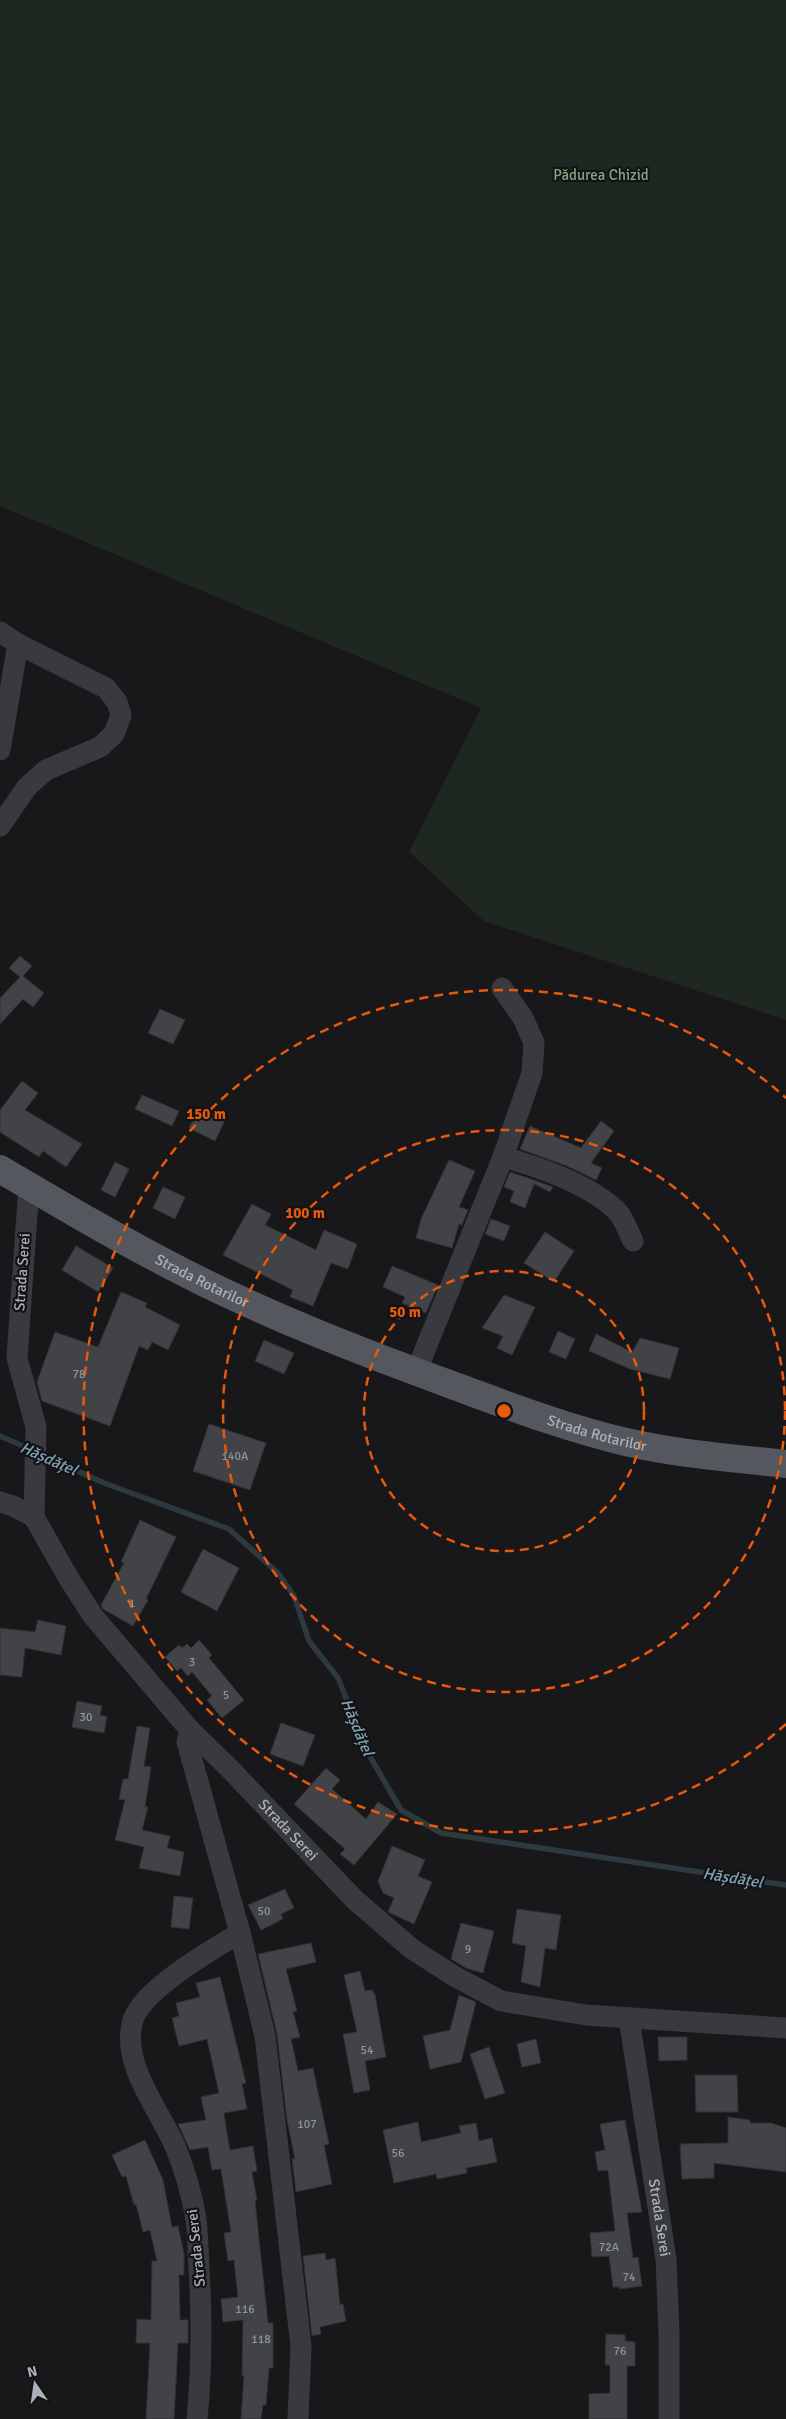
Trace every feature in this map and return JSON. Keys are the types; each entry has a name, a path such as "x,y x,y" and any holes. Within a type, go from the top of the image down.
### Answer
{"main road":[{"name":"Strada Rotarilor","path":"0,1169 187,1274 309,1329 416,1372 551,1420 626,1442 684,1452 786,1464"}],"street":[{"path":"0,632 18,644 106,688 117,702 121,715 114,734 100,747 46,770 27,788 0,826"},
{"path":"0,750 18,644"},
{"path":"416,1372 503,1157 532,1073 534,1043 523,1018 502,988"},
{"path":"503,1157 538,1167 577,1185 617,1211 633,1241"},
{"name":"Strada Serei","path":"29,1186 8,1354 36,1427 34,1517 68,1577 93,1616 190,1730 230,1769 354,1900 412,1949 454,1976 501,2001 586,2015 786,2028"},
{"path":"0,1502 13,1506 34,1517"},
{"path":"190,1730 187,1742 240,1932 265,2036 301,2346 298,2419"},
{"path":"197,1779 230,1769"},
{"name":"Strada Serei","path":"197,2419 202,2307 196,2219 175,2147 139,2074 131,2039 133,2019 140,2008 155,1992 207,1952 240,1932"},
{"name":"Strada Serei","path":"629,2018 666,2259 669,2334 669,2419"}],"green space":[{"name":"Pădurea Chizid","path":"0,0 786,0 786,1020 484,921 409,852 481,708 0,506"}],"building":[{"path":"20,956 32,966 23,976 44,993 33,1007 23,999 0,1024 0,998 20,977 9,968"},
{"path":"160,1009 185,1020 173,1044 148,1033"},
{"path":"22,1081 38,1093 25,1110 82,1144 66,1167 43,1151 39,1157 0,1132 0,1110"},
{"path":"142,1095 179,1111 172,1126 135,1109"},
{"path":"200,1107 225,1120 215,1141 189,1128"},
{"path":"601,1121 614,1131 591,1163 602,1168 596,1180 567,1166 520,1149 530,1126 581,1148"},
{"path":"449,1160 475,1171 459,1207 468,1210 462,1225 459,1224 452,1248 416,1238 421,1219"},
{"path":"115,1162 129,1169 115,1197 101,1190"},
{"path":"510,1172 553,1187 550,1192 534,1184 525,1208 510,1202 514,1191 504,1187"},
{"path":"163,1187 185,1197 175,1219 153,1208"},
{"path":"252,1204 271,1214 265,1225 316,1250 324,1230 357,1244 348,1269 331,1263 313,1306 290,1297 293,1290 223,1255"},
{"path":"491,1219 510,1226 504,1241 485,1234"},
{"path":"545,1232 574,1251 554,1282 524,1263"},
{"path":"76,1246 113,1268 98,1292 62,1270"},
{"path":"392,1266 438,1285 426,1313 402,1303 405,1297 383,1287"},
{"path":"121,1292 147,1303 145,1307 180,1325 168,1350 152,1342 148,1350 139,1346 110,1426 42,1401 37,1382 55,1332 98,1347"},
{"path":"504,1295 535,1307 512,1355 497,1348 503,1336 482,1328"},
{"path":"558,1331 575,1339 566,1359 549,1352"},
{"path":"596,1334 632,1352 640,1338 679,1348 670,1379 630,1369 589,1351"},
{"path":"264,1340 294,1353 284,1374 255,1361"},
{"path":"209,1424 266,1443 250,1490 193,1471"},
{"path":"140,1520 176,1537 146,1599 148,1600 133,1626 103,1609 101,1605 124,1563 121,1562"},
{"path":"203,1549 239,1568 217,1611 181,1592"},
{"path":"38,1620 66,1626 61,1655 25,1648 22,1677 0,1675 0,1628 35,1632"},
{"path":"199,1640 212,1655 209,1658 244,1700 222,1718 207,1700 212,1696 192,1672 188,1676 181,1668 177,1671 165,1657 179,1645 182,1648 187,1644 191,1648"},
{"path":"77,1701 102,1706 100,1715 107,1717 104,1733 72,1727"},
{"path":"281,1723 315,1735 303,1766 270,1754"},
{"path":"137,1726 150,1728 144,1766 151,1767 145,1807 148,1807 142,1830 170,1836 167,1848 184,1852 180,1876 139,1868 144,1847 115,1840 125,1800 119,1799 123,1779 128,1779"},
{"path":"326,1768 340,1780 332,1789 366,1819 378,1802 397,1814 354,1865 340,1854 345,1849 294,1804"},
{"path":"392,1846 425,1860 418,1876 432,1882 414,1924 388,1912 394,1898 383,1893 378,1881"},
{"path":"285,1889 294,1908 281,1914 283,1919 261,1930 248,1905"},
{"path":"174,1896 193,1898 189,1929 171,1927"},
{"path":"517,1909 561,1915 556,1950 545,1948 540,1987 521,1982 526,1946 512,1943"},
{"path":"461,1923 494,1931 483,1973 466,1968 451,1959"},
{"path":"311,1943 316,1962 286,1969 297,2011 293,2012 300,2037 291,2039 298,2071 313,2068 329,2144 324,2145 332,2184 296,2192 292,2159 295,2159 287,2120 277,2034 258,1954"},
{"path":"360,1971 365,1991 372,1990 375,1995 386,2057 365,2061 370,2090 354,2093 343,2034 357,2032 344,1975"},
{"path":"220,1977 246,2083 242,2084 247,2109 224,2113 227,2134 230,2150 253,2146 257,2171 252,2172 257,2200 255,2201 268,2323 273,2323 273,2368 269,2368 266,2405 263,2405 261,2419 241,2419 244,2376 242,2375 243,2320 223,2322 221,2299 238,2297 234,2260 228,2261 224,2233 231,2232 221,2169 212,2170 208,2147 190,2150 178,2124 206,2120 201,2097 219,2093 207,2039 179,2046 172,2018 179,2016 176,2003 200,1997 196,1983"},
{"path":"459,1995 476,2002 461,2062 430,2069 423,2036 450,2030"},
{"path":"658,2037 687,2037 687,2060 659,2061"},
{"path":"536,2039 541,2063 522,2067 517,2044"},
{"path":"489,2047 505,2093 485,2099 470,2054"},
{"path":"695,2075 737,2075 738,2112 696,2112"},
{"path":"728,2117 750,2120 750,2123 771,2123 786,2128 786,2172 714,2163 714,2178 682,2179 680,2144 728,2143"},
{"path":"625,2120 642,2212 627,2213 633,2258 638,2257 642,2286 620,2289 619,2287 613,2287 609,2256 592,2257 590,2233 615,2231 608,2170 598,2171 595,2152 605,2150 600,2124"},
{"path":"418,2122 421,2142 461,2133 459,2126 476,2123 479,2141 492,2138 497,2162 466,2168 467,2173 437,2179 436,2174 394,2183 383,2130"},
{"path":"145,2140 163,2180 172,2227 178,2226 184,2254 184,2275 179,2275 180,2320 188,2320 188,2343 178,2343 174,2419 146,2419 150,2343 136,2343 137,2319 151,2320 152,2261 157,2261 150,2230 143,2232 126,2176 122,2177 112,2155"},
{"path":"325,2253 326,2260 335,2258 340,2305 343,2304 346,2321 320,2327 321,2334 312,2336 303,2256"},
{"path":"606,2334 625,2335 625,2341 635,2342 635,2366 627,2366 627,2419 589,2419 589,2394 610,2393 610,2365 605,2365"}],"waterway":[{"name":"Hășdățel","path":"0,1436 32,1450"},
{"name":"Hășdățel","path":"40,1454 104,1483 229,1529 278,1573 294,1596 309,1641 338,1678 368,1753 401,1810 441,1833 786,1885"}]}
